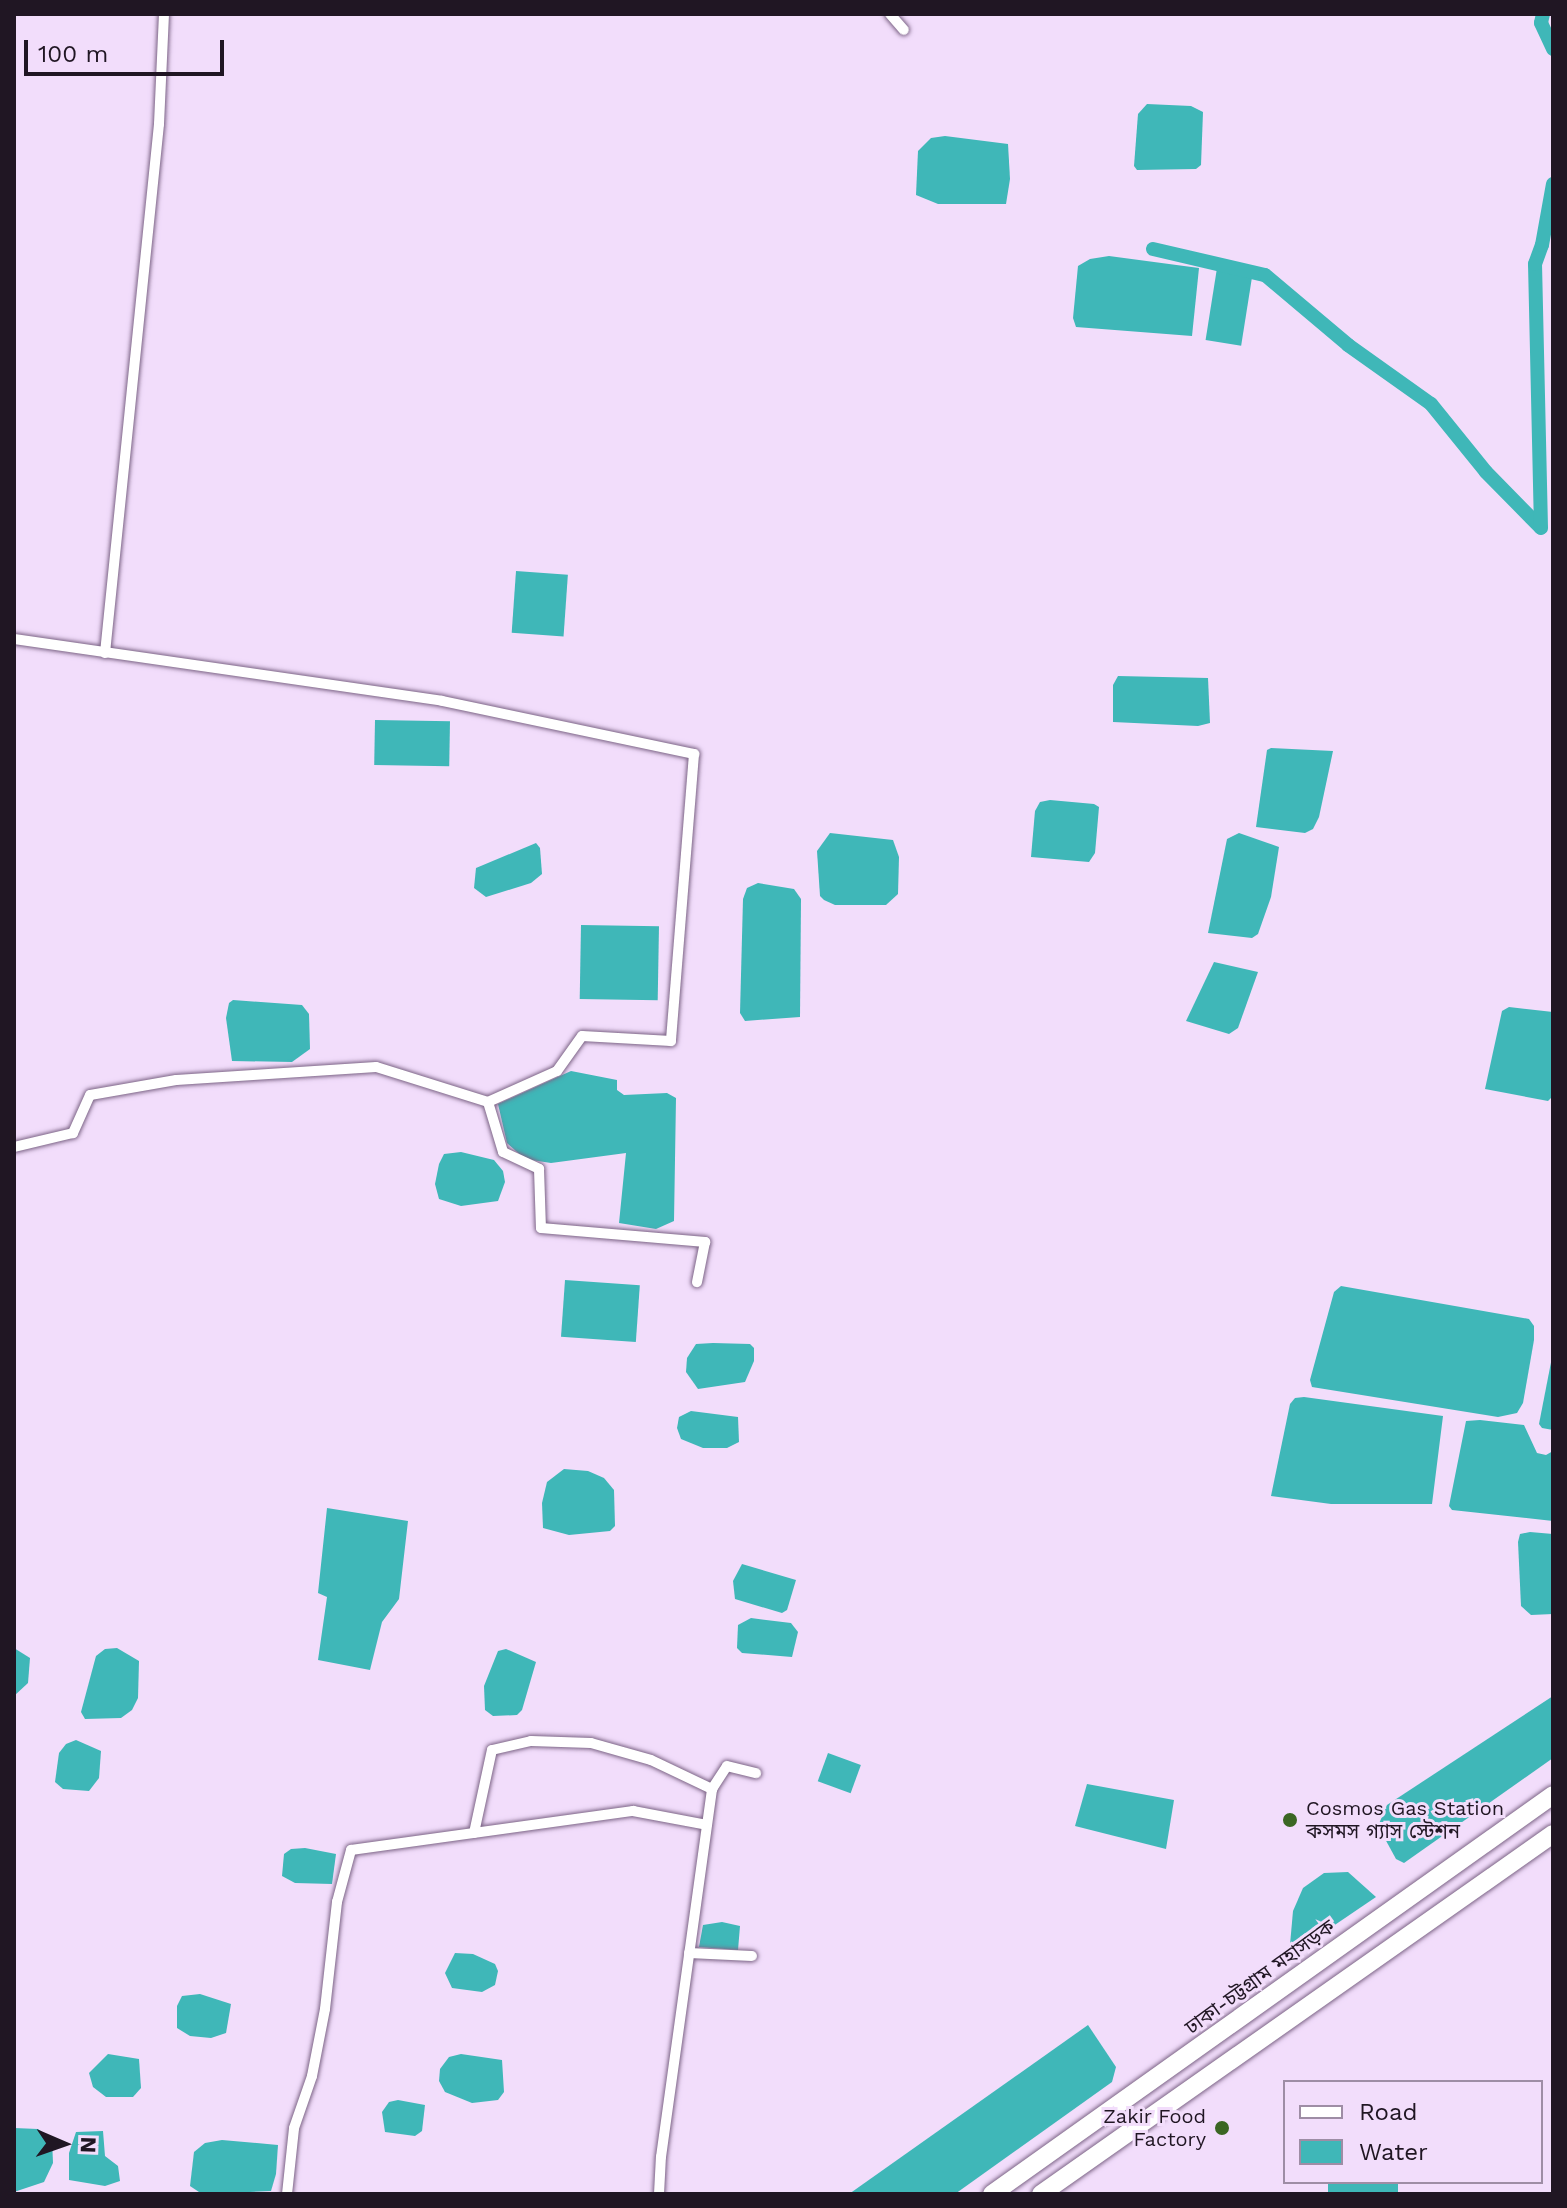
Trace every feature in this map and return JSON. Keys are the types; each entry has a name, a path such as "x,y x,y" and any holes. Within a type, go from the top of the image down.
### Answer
{"highway":[{"name":"ঢাকা-চট্টগ্রাম মহাসড়ক","path":"992,2194 1553,1795"},
{"path":"1041,2194 1553,1834"}],"street":[{"path":"105,653 159,124 164,14"},
{"path":"890,14 904,30"},
{"path":"14,639 442,701 694,754 671,1041 582,1036 557,1071 488,1102 376,1067 176,1080 90,1095 73,1133 14,1147"},
{"path":"488,1102 503,1152 539,1169 541,1228 705,1242 697,1282"},
{"path":"474,1833 492,1750 531,1741 591,1743 651,1760 712,1789"},
{"path":"659,2194 661,2157 712,1789 727,1766 756,1773"},
{"path":"287,2194 294,2128 312,2076 325,2009 337,1902 351,1850 633,1811 707,1825"},
{"path":"689,1953 752,1956"}],"water":[{"path":"1147,104 1191,106 1203,112 1201,165 1196,169 1137,170 1134,166 1138,114"},
{"path":"945,136 1008,144 1010,179 1006,204 938,204 916,195 918,151 931,138"},
{"path":"1109,256 1199,268 1192,336 1076,327 1073,318 1078,266 1090,259"},
{"path":"1217,268 1253,274 1241,346 1206,340"},
{"path":"516,571 568,575 564,636 512,633"},
{"path":"1118,676 1208,678 1210,723 1198,726 1113,722 1113,685"},
{"path":"375,720 450,721 449,766 374,765"},
{"path":"1267,750 1333,751 1319,817 1313,829 1305,833 1256,827"},
{"path":"1050,800 1099,807 1095,853 1089,862 1031,857 1035,811 1040,802"},
{"path":"830,833 893,840 899,857 898,894 886,905 835,905 824,900 820,896 817,851"},
{"path":"1239,833 1279,847 1271,897 1258,934 1252,938 1208,933 1227,839"},
{"path":"536,843 540,848 542,874 531,883 486,897 474,888 476,868"},
{"path":"758,883 794,889 801,899 800,1017 745,1021 740,1013 743,899 747,888"},
{"path":"581,925 659,926 658,1000 580,999"},
{"path":"1214,962 1258,972 1238,1028 1229,1034 1186,1021"},
{"path":"233,1000 302,1005 309,1014 310,1049 292,1062 232,1061 226,1018 229,1003"},
{"path":"1509,1007 1553,1012 1553,1096 1548,1101 1485,1089 1502,1011"},
{"path":"571,1071 617,1080 617,1090 624,1095 667,1093 676,1098 674,1221 656,1229 619,1223 626,1153 551,1163 525,1159 507,1143 498,1104"},
{"path":"461,1152 494,1160 503,1171 505,1182 498,1201 461,1206 439,1199 435,1184 439,1164 444,1154"},
{"path":"565,1280 640,1285 636,1342 561,1337"},
{"path":"1341,1286 1529,1319 1534,1326 1534,1340 1523,1403 1517,1413 1498,1417 1312,1387 1310,1380 1334,1292"},
{"path":"696,1344 750,1344 754,1348 754,1361 745,1382 698,1389 686,1372 687,1358"},
{"path":"1553,1352 1553,1430 1542,1428 1539,1424"},
{"path":"1295,1398 1443,1416 1432,1504 1331,1504 1271,1496 1290,1404"},
{"path":"691,1411 738,1417 739,1442 727,1448 703,1448 681,1439 677,1428 679,1417"},
{"path":"1466,1421 1524,1425 1537,1453 1546,1455 1553,1451 1553,1521 1452,1510 1449,1506"},
{"path":"564,1469 588,1471 604,1478 614,1490 615,1526 610,1531 569,1535 543,1528 542,1503 547,1482"},
{"path":"327,1508 408,1521 399,1599 382,1622 370,1670 318,1660 327,1597 318,1593"},
{"path":"1520,1534 1553,1534 1553,1614 1531,1615 1521,1606 1518,1542"},
{"path":"742,1564 796,1580 787,1610 782,1613 735,1599 733,1581"},
{"path":"751,1618 791,1623 798,1632 792,1657 742,1653 737,1648 738,1625"},
{"path":"14,1648 30,1658 28,1683 14,1696"},
{"path":"117,1648 139,1661 138,1698 132,1710 121,1718 85,1719 81,1712 96,1656 105,1649"},
{"path":"506,1649 536,1662 522,1710 517,1715 493,1716 485,1710 484,1686 498,1651"},
{"path":"1553,1696 1553,1758 1404,1863 1396,1859 1378,1826 1387,1805"},
{"path":"76,1740 101,1751 99,1778 89,1791 63,1789 55,1782 59,1753 66,1744"},
{"path":"828,1753 861,1765 851,1793 818,1781"},
{"path":"1087,1784 1174,1800 1166,1849 1075,1826"},
{"path":"305,1848 336,1854 332,1884 295,1883 282,1876 284,1854 291,1849"},
{"path":"1348,1872 1376,1897 1289,1956 1293,1911 1303,1888 1324,1873"},
{"path":"722,1922 740,1926 738,1950 699,1947 703,1925"},
{"path":"455,1953 473,1954 495,1964 498,1971 495,1985 482,1992 452,1988 445,1973"},
{"path":"200,1994 231,2004 226,2033 211,2038 190,2036 177,2028 177,2006 182,1996"},
{"path":"1088,2025 1116,2067 1112,2082 955,2194 849,2194"},
{"path":"108,2054 139,2059 141,2088 133,2097 106,2097 93,2087 89,2073"},
{"path":"461,2054 502,2060 504,2092 498,2100 472,2103 445,2092 439,2081 440,2069 449,2057"},
{"path":"398,2100 425,2105 422,2131 415,2136 385,2132 382,2112 389,2102"},
{"path":"14,2128 38,2129 52,2139 53,2163 44,2182 14,2192"},
{"path":"103,2131 105,2156 118,2166 120,2181 105,2186 69,2180 69,2153 76,2132"},
{"path":"222,2140 278,2145 271,2191 202,2194 190,2186 194,2152 205,2143"},
{"path":"1328,2184 1398,2184 1398,2194 1328,2194"}],"waterway":[{"path":"1543,14 1541,23 1553,49"},
{"path":"1153,249 1265,275 1348,345 1431,404 1486,472 1541,528 1535,264 1542,245 1553,184"}],"place":[{"name":"Cosmos Gas Station কসমস গ্যাস স্টেশন","path":"1290,1820"},
{"name":"Zakir Food Factory","path":"1222,2128"}]}
